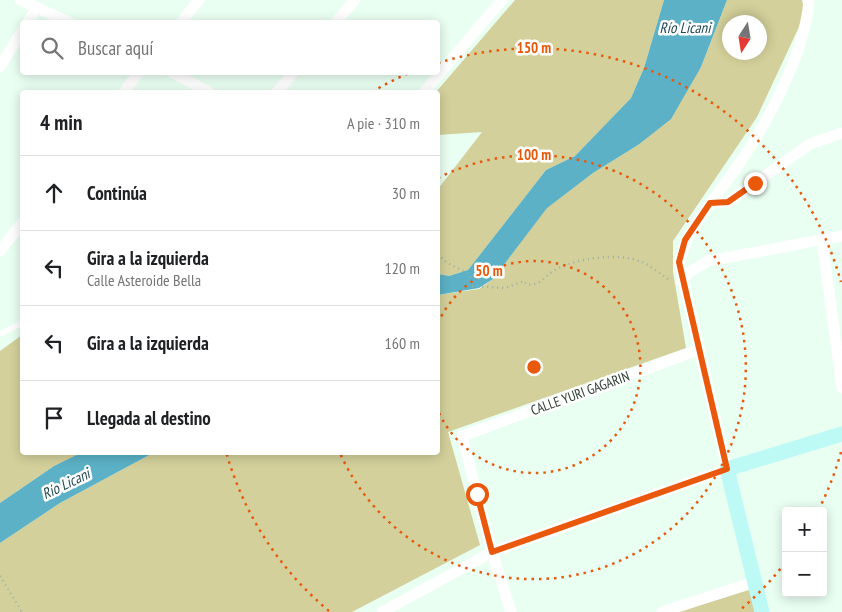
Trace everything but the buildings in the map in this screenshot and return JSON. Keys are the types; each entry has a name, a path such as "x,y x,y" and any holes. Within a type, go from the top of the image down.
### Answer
{"street":[{"path":"20,0 65,20"},
{"path":"183,20 199,0"},
{"path":"338,20 355,0"},
{"path":"440,73 502,0"},
{"path":"762,612 698,350 679,262 685,240 755,140 767,118 799,43 810,0"},
{"path":"29,20 37,7"},
{"path":"0,67 20,34"},
{"path":"126,90 137,75"},
{"path":"177,75 205,90"},
{"path":"279,90 291,75"},
{"path":"426,90 438,75"},
{"path":"710,203 728,202 810,144 842,132"},
{"path":"0,251 20,226"},
{"path":"682,282 688,273 708,261 842,236"},
{"path":"822,240 842,388"},
{"name":"CALLE YURI GAGARIN","path":"492,552 462,436 698,350"},
{"path":"382,612 395,609 492,552 727,469 842,434"},
{"path":"492,552 511,612"},
{"path":"662,612 754,582"}],"lane":[{"path":"0,334 20,323"}],"path":[{"path":"440,256 446,262 470,274 472,286 505,288 516,286 524,281 526,284 536,284 556,269 569,264 609,257 641,261 668,279 682,282"},
{"path":"0,576 22,612"}],"shaded area":[{"path":"515,0 664,0 644,68 631,98 575,156 546,170 468,270 449,276 440,274 440,186 482,132 440,135 440,90 438,90"},
{"path":"727,0 802,0 805,14 757,117 673,241 673,272 686,348 448,432 480,545 352,612 0,612 0,543 60,503 149,455 440,455 440,295 479,289 493,279 546,208 593,173 638,145 701,67"},
{"path":"20,336 20,455 79,455 54,466 0,503 0,351"},
{"path":"749,590 756,612 678,612"}],"water":[{"name":"Río Licani","path":"664,0 727,0 701,67 671,119 638,145 593,173 547,208 493,279 479,288 440,295 440,274 449,276 468,270 546,170 575,156 631,98 644,68"},
{"name":"Río Licani","path":"77,455 149,455 60,503 0,543 0,503 54,466"}],"route":[{"path":"477,494 492,552 727,469 682,282 679,262 685,240 696,221 710,203 728,202 755,183"}]}
